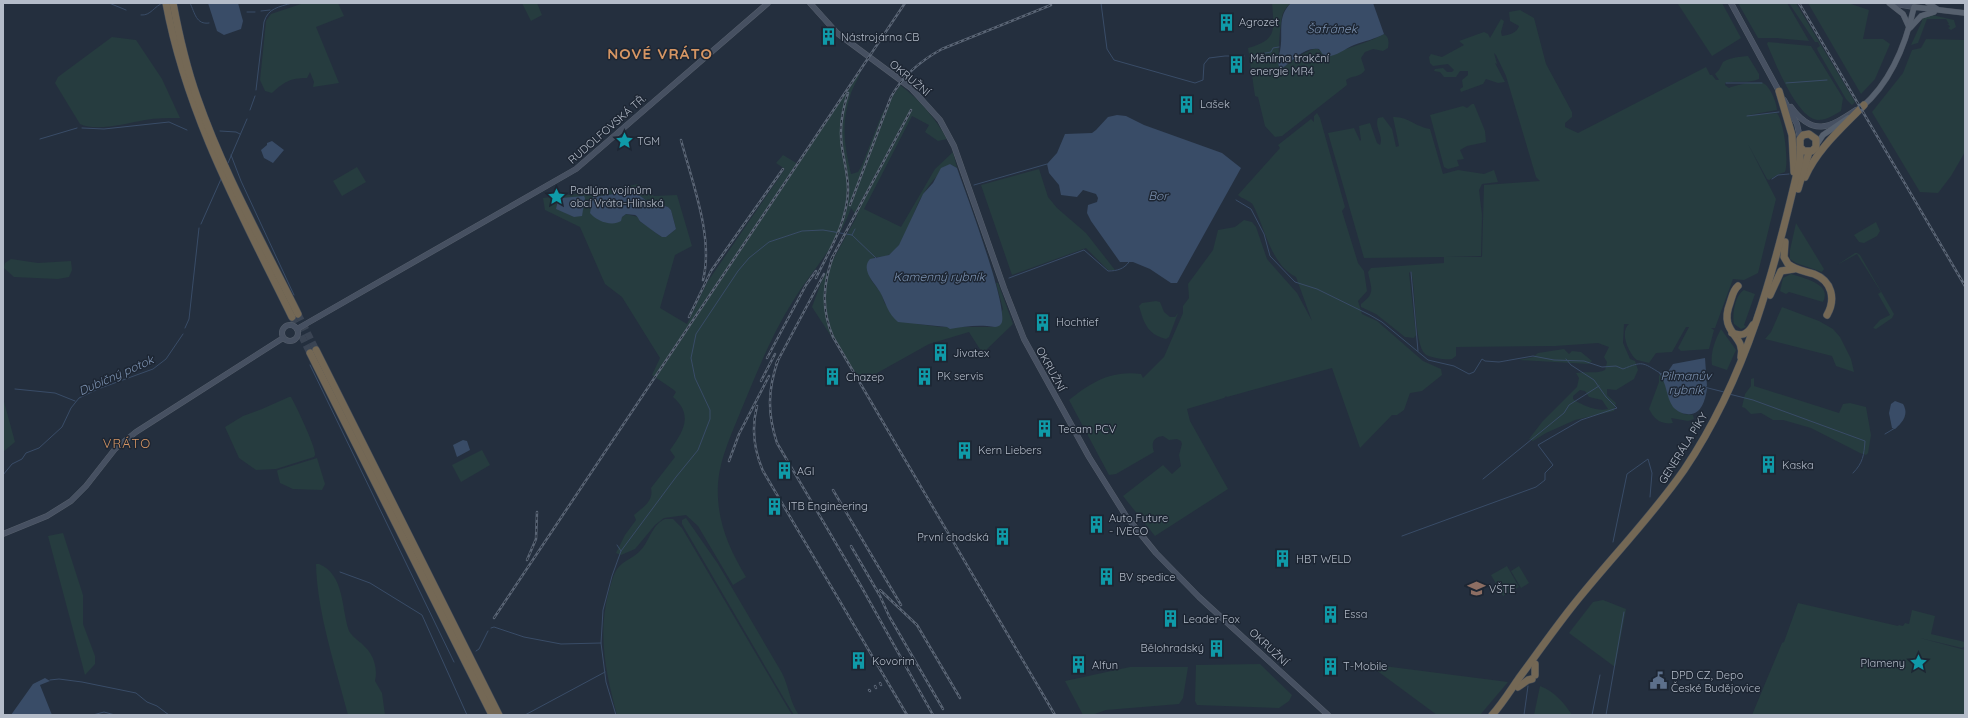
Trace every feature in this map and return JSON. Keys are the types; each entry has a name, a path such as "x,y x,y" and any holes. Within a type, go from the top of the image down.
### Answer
{"highway":[{"path":"169,4 191,99 224,172 295,316 224,180 224,172 224,164 194,90 169,4"},
{"path":"1779,91 1790,127 1794,148 1794,197"},
{"path":"1794,197 1806,173 1820,151 1864,105"},
{"path":"1810,134 1816,138 1817,144 1814,149 1809,152 1804,151 1800,147 1800,139 1803,135 1810,134"},
{"name":"GENERÁLA PÍKY","path":"1498,715 1580,604 1674,492 1702,449 1754,344 1770,295 1785,242 1801,157 1800,147"},
{"name":"GENERÁLA PÍKY","path":"1733,388 1761,311 1794,197 1809,152"},
{"path":"1785,242 1785,262 1796,269 1821,278 1828,285 1832,296 1831,307 1827,315"},
{"path":"1770,295 1781,271 1796,269"},
{"path":"1738,286 1733,292 1727,313 1727,323 1742,349 1740,367"},
{"path":"1732,333 1741,335 1748,333 1761,311"},
{"path":"492,715 313,352 499,715"},
{"name":"GENERÁLA PÍKY","path":"1492,715 1572,607 1649,517 1670,490 1699,447 1725,403"},
{"path":"1518,687 1534,677 1535,664"}],"main road":[{"name":"RUDOLFOVSKÁ TŘ.","path":"297,329 576,170 768,3"},
{"name":"OKRUŽNÍ","path":"810,3 836,33 911,88 940,120 954,146 1004,288 1024,339 1089,457 1126,516 1156,553 1199,597 1328,715"},
{"path":"1731,3 1797,124 1800,139"},
{"path":"1890,3 1965,13"},
{"path":"1890,3 1903,14 1909,30"},
{"path":"1928,3 1943,11"},
{"path":"1817,144 1823,135 1864,105 1882,84 1902,49 1909,30 1914,7"},
{"path":"1909,30 1923,15 1943,11"},
{"path":"1779,91 1802,120 1817,127 1836,122 1864,105"},
{"path":"1797,124 1810,134 1820,134 1837,126"},
{"path":"293,326 297,329 298,335 296,340 288,341 283,338 282,331 285,327 293,326"},
{"path":"3,534 47,516 64,506 86,486 115,449 136,432 283,338"}],"green space":[{"path":"304,3 338,3 344,16 316,27 339,83 313,87 314,82 310,72 307,78 288,81 272,93 265,91 260,80 266,21 271,14"},
{"path":"522,3 537,3 542,15 531,21"},
{"path":"1272,3 1291,3 1287,6 1282,17 1279,50 1280,69 1302,55 1317,48 1322,52 1327,53 1343,50 1372,40 1384,34 1388,38 1388,48 1383,51 1373,49 1365,52 1361,58 1365,70 1363,73 1346,80 1347,85 1282,136 1275,137 1265,126 1258,97 1255,96 1248,48 1265,41 1272,32"},
{"path":"1722,3 1741,38 1712,56 1678,4"},
{"path":"1738,3 1787,3 1809,41 1758,38"},
{"path":"1789,3 1796,3 1855,102 1852,105 1846,99 1818,51 1817,48 1820,46 1818,42 1815,42"},
{"path":"1808,3 1848,3 1869,10 1863,39 1883,39 1890,44 1875,79 1861,94"},
{"path":"1520,10 1534,18 1546,64 1572,112 1572,117 1565,123 1565,127 1578,133 1706,67 1710,75 1712,75 1716,80 1719,80 1715,74 1723,62 1732,58 1748,56 1759,74 1759,79 1729,82 1725,83 1725,85 1729,88 1751,83 1763,83 1766,85 1773,95 1777,110 1749,115 1777,113 1782,124 1786,151 1785,172 1769,180 1767,179 1748,144 1776,199 1758,273 1744,280 1733,279 1715,328 1711,328 1714,330 1709,349 1681,351 1678,348 1689,327 1686,327 1672,352 1656,353 1649,363 1637,360 1631,353 1626,343 1625,332 1629,324 1624,324 1623,343 1630,359 1635,361 1638,370 1634,379 1616,390 1607,389 1607,395 1616,403 1614,411 1575,420 1546,433 1533,441 1529,439 1542,422 1577,387 1579,378 1576,373 1598,372 1605,370 1607,362 1604,357 1609,347 1598,343 1555,346 1456,347 1456,356 1452,359 1430,357 1425,354 1421,348 1419,339 1411,271 1409,273 1416,335 1414,338 1405,337 1376,314 1361,307 1361,304 1369,297 1371,293 1368,272 1371,268 1444,263 1444,257 1364,258 1328,133 1354,128 1360,141 1359,126 1370,123 1377,143 1380,145 1381,138 1377,121 1378,118 1383,117 1392,129 1396,147 1399,146 1393,117 1403,118 1430,129 1443,174 1458,170 1484,174 1494,170 1498,182 1482,184 1479,190 1482,215 1481,256 1446,257 1482,257 1484,185 1540,181 1536,177 1506,76 1496,55 1494,53 1497,64 1495,63 1505,82 1498,83 1486,79 1483,84 1461,92 1460,89 1463,87 1462,80 1468,75 1468,71 1460,71 1456,77 1444,77 1440,72 1434,71 1435,69 1443,68 1447,72 1452,72 1454,70 1448,64 1433,66 1430,63 1429,57 1431,54 1442,57 1464,45 1459,41 1484,32 1488,34 1490,38 1501,19 1504,21 1501,32 1502,36 1512,33 1519,26 1510,21 1509,12","holes":["1580,390 1585,391 1589,397 1602,400 1608,409 1599,410 1580,404 1573,399 1573,396"]},
{"path":"1932,15 1954,20 1956,27 1951,30 1948,28 1950,27 1947,25 1949,24 1946,19 1927,19 1918,43 1911,45 1922,18"},
{"path":"112,37 136,40 162,79 180,118 149,119 103,127 80,124 55,83 58,77"},
{"path":"1926,39 1965,40 1965,152 1951,176 1938,193 1920,192 1872,112 1903,73 1912,50 1921,48"},
{"path":"1768,42 1811,46 1843,98 1841,111 1833,116 1818,120 1810,117 1802,110 1781,76 1767,44"},
{"path":"861,70 851,93 845,124 845,143 851,174 858,172 882,114 900,85 926,110 947,139 938,141 925,132 929,125 912,116 864,209 901,227 935,169 953,152 957,168 950,164 929,185 920,200 901,243 887,256 875,257 867,266 871,280 881,293 885,304 918,324 940,327 993,327 1003,309 996,283 998,283 1013,324 986,350 981,351 969,332 929,344 861,382 812,307 822,280 857,216 851,208 840,233 800,290 778,327 765,353 727,444 721,464 718,483 718,496 721,521 729,544 746,577 733,585 698,526 686,515 664,518 655,525 635,549 621,555 616,553 625,535 636,520 634,515 649,500 652,493 651,488 675,457 670,450 679,437 685,417 683,410 673,397 676,392 652,375 660,358 622,297 605,284 580,227 545,210 543,198 609,190 638,184 654,196 677,195 692,246 675,255 660,308 687,324 708,281 785,169 776,163 783,155 798,164","holes":["621,190 632,190 647,201 668,207 671,210 676,229 666,237 662,237 640,222 638,217 626,214 622,217 593,197 614,194","584,196 574,217 564,212 558,200"]},
{"path":"1474,104 1485,131 1486,142 1467,146 1460,150 1464,159 1457,160 1459,166 1448,169 1444,167 1430,115 1463,106 1467,108"},
{"path":"1317,113 1320,118 1345,207 1342,211 1358,263 1364,271 1367,291 1358,301 1362,314 1377,321 1423,361 1441,369 1442,375 1422,391 1410,393 1404,410 1397,415 1392,415 1360,448 1332,368 1227,397 1226,396 1224,398 1187,409 1190,421 1228,489 1155,536 1123,496 1163,465 1172,474 1181,466 1179,455 1182,444 1181,441 1177,439 1169,440 1163,436 1157,438 1153,443 1154,452 1116,474 1109,475 1069,400 1085,388 1111,376 1130,373 1141,374 1143,378 1164,357 1183,313 1183,306 1189,298 1188,284 1213,250 1218,230 1235,227 1244,220 1252,222 1256,227 1267,259 1297,293 1312,321 1296,277 1280,264 1253,205 1238,195 1280,148 1278,145 1311,119 1314,122 1314,116"},
{"path":"357,167 366,182 342,196 333,181"},
{"path":"1039,169 1048,197 1057,208 1086,233 1115,270 1108,270 1086,248 1012,275 981,185"},
{"path":"1876,222 1880,231 1877,236 1864,243 1859,242 1854,235"},
{"path":"1796,223 1824,269 1822,272 1796,263 1790,259 1790,250"},
{"path":"1855,253 1860,255 1894,314 1892,318 1876,329 1873,328 1880,320 1890,315 1878,294 1881,292 1857,254 1837,265"},
{"path":"11,259 38,263 71,261 72,270 69,277 58,279 14,277 4,268 5,263"},
{"path":"1791,274 1809,280 1820,286 1824,291 1825,296 1823,302 1789,292 1786,294 1780,291 1783,278"},
{"path":"1744,290 1755,294 1744,325 1746,327 1741,329 1734,324 1733,315 1736,300"},
{"path":"1156,301 1160,302 1164,312 1170,317 1175,317 1178,313 1169,337 1166,339 1150,331 1145,323 1139,306 1142,303"},
{"path":"1782,307 1819,321 1833,329 1840,337 1851,359 1854,372 1836,366 1832,356 1765,339 1771,332"},
{"path":"1721,329 1736,350 1727,370 1712,365 1714,347"},
{"path":"1564,349 1569,354 1572,351 1581,352 1592,361 1589,364 1519,360 1533,357 1538,353"},
{"path":"1659,375 1664,379 1683,414 1693,415 1694,419 1688,421 1671,418 1673,423 1665,423 1653,416 1649,409 1659,382"},
{"path":"1754,378 1754,386 1839,413 1843,404 1850,403 1866,407 1871,435 1868,453 1866,455 1860,453 1811,428 1783,420 1773,420 1761,413 1751,414 1742,407 1745,394 1751,386 1751,379"},
{"path":"291,397 305,426 315,455 314,457 276,469 256,470 239,458 225,427 243,416"},
{"path":"3,398 15,442 3,452"},
{"path":"482,450 490,465 461,482 452,465"},
{"path":"317,458 325,484 322,490 293,489 280,483 278,470"},
{"path":"686,518 718,564 782,673 799,715 794,715 786,702 682,524 682,520"},
{"path":"665,519 673,519 682,528 792,715 617,715 609,684 604,654 603,638 605,607 613,577 617,569 643,548 657,525"},
{"path":"63,533 83,595 83,624 95,656 95,664 85,675 48,536"},
{"path":"316,564 319,564 327,569 334,576 341,593 349,631 368,650 373,658 376,672 375,681 382,693 385,715 348,715 323,621 317,583"},
{"path":"1507,566 1519,587 1503,596 1491,575"},
{"path":"1519,566 1529,583 1521,588 1511,571"},
{"path":"1603,600 1626,609 1615,667 1569,633 1593,602"},
{"path":"1798,603 1898,626 1903,626 1905,623 1909,624 1912,610 1935,616 1931,634 1965,642 1965,646 1962,648 1920,638 1965,650 1965,715 1752,715 1782,643 1784,642"},
{"path":"1260,664 1292,695 1289,701 1279,708 1197,705 1195,701 1196,665"},
{"path":"1368,664 1508,682 1480,715 1437,715"},
{"path":"1130,667 1188,667 1183,698 1179,704 1106,710 1092,715 1083,715 1065,681"},
{"path":"1540,686 1550,691 1558,698 1572,715 1534,715"}],"water":[{"path":"208,3 238,3 243,21 241,29 224,35 217,31"},
{"name":"Šafránek","path":"1291,3 1373,3 1384,34 1354,45 1332,56 1324,56 1319,49 1303,52 1280,70 1278,60 1281,45 1281,26 1286,8"},
{"name":"Bor","path":"1117,115 1126,116 1144,125 1222,153 1241,168 1177,283 1171,283 1150,269 1133,262 1120,262 1087,213 1088,205 1097,202 1098,198 1096,194 1083,190 1077,197 1061,195 1059,185 1049,173 1047,164 1057,153 1065,134 1092,133 1108,117"},
{"path":"272,141 284,150 273,163 264,158 261,150 267,145 267,143"},
{"name":"Kamenný rybník","path":"950,164 957,168 977,223 993,275 1002,315 1001,324 998,326 973,326 950,329 947,327 898,322 889,312 880,292 867,272 867,263 870,259 889,255 899,245 923,194 933,183 941,168"},
{"path":"627,189 632,190 647,201 668,207 671,210 676,229 666,237 662,237 641,222 635,215 626,214 622,217 621,221 617,223 609,223 600,221 590,213 593,197 614,194"},
{"path":"584,196 582,216 574,217 556,209 558,200 561,198"},
{"name":"Pilmanův rybník","path":"1705,358 1707,389 1702,407 1696,413 1681,413 1673,407 1664,381 1659,373 1667,373 1673,364"},
{"path":"1895,401 1903,404 1905,414 1903,421 1895,429 1892,428 1889,413 1891,404"},
{"path":"463,440 467,441 470,450 457,457 453,445"},
{"path":"45,678 50,681 40,685 52,715 11,715 33,684"}],"waterway":[{"path":"109,3 126,10"},
{"path":"141,15 147,14 163,3"},
{"path":"190,3 196,18 201,22 209,23"},
{"name":"Dubičný potok","path":"256,90 264,22 266,17 271,11 278,7 292,3"},
{"path":"1101,3 1107,49 1114,60 1195,83 1203,80 1204,64 1209,58 1244,56"},
{"name":"Dubičný potok","path":"261,11 270,10"},
{"path":"247,12 255,12"},
{"path":"1250,56 1271,52 1273,48 1279,47"},
{"path":"1786,83 1827,80"},
{"path":"1726,83 1762,83"},
{"name":"Dubičný potok","path":"250,110 255,96"},
{"path":"1747,116 1779,112"},
{"name":"Dubičný potok","path":"228,163 247,119"},
{"path":"82,128 104,129 169,122 187,130"},
{"path":"40,139 77,128"},
{"path":"220,131 236,132 240,134"},
{"path":"231,155 241,181 294,295"},
{"path":"974,185 1047,164"},
{"path":"1772,179 1778,175 1789,174"},
{"name":"Dubičný potok","path":"201,224 221,179"},
{"path":"1236,200 1251,209 1264,234 1270,256 1295,282 1317,289 1382,322 1428,360 1454,366 1469,374 1474,372 1482,359 1485,361 1499,362 1533,356 1554,360 1584,361 1602,367 1616,366 1623,369 1642,364 1660,373"},
{"name":"Dubičný potok","path":"185,328 189,319 199,228"},
{"path":"852,235 855,229"},
{"path":"616,715 606,682 601,643 603,610 612,576 621,551 698,450 710,419 710,410 695,378 691,358 696,334 738,271 749,258 769,242 802,231 823,230 852,235 876,258"},
{"path":"1009,278 1084,250 1108,271 1120,269 1129,262"},
{"path":"1411,272 1418,351"},
{"name":"Dubičný potok","path":"3,475 12,464 22,459 26,453 39,448 62,427 71,408 79,398 98,389 153,369 166,359 183,334"},
{"path":"1402,536 1536,487 1545,480 1545,473 1553,465 1538,445 1581,420 1617,408 1606,397 1594,380 1571,365 1566,359"},
{"path":"310,365 454,662"},
{"path":"1483,479 1564,413 1569,405 1599,386"},
{"path":"1704,387 1724,392"},
{"path":"15,389 55,393 75,401"},
{"path":"1729,394 1753,400 1865,441 1862,458 1859,466 1853,473"},
{"path":"1885,434 1895,428"},
{"path":"1613,542 1627,474 1648,459 1652,473 1650,497"},
{"path":"617,545 621,551"},
{"path":"340,572 370,583 422,615 467,715"},
{"path":"1606,715 1624,612"},
{"path":"491,628 494,627 524,637 561,644 601,643"},
{"path":"476,651 479,649 488,631"},
{"path":"525,715 605,672"},
{"path":"1592,715 1600,675"},
{"path":"50,680 59,679 82,682 136,693 147,702 157,706 169,715"},
{"path":"1524,715 1528,686"},
{"path":"93,715 104,712 115,715"}],"tunnel":[{"path":"298,314 316,350"},
{"path":"292,317 310,353"}],"railway":[{"path":"494,618 905,3"},
{"path":"1799,3 1965,286"},
{"path":"850,205 891,97 901,82 913,69 926,58 942,49 1051,5"},
{"path":"816,278 837,236 845,214 848,190 842,147 841,126 844,106 848,93"},
{"path":"831,260 911,110"},
{"path":"681,140 696,192 704,228 706,264 703,280"},
{"path":"689,317 711,271 783,169"},
{"path":"833,256 825,287 825,306 829,327 833,337 1055,715"},
{"path":"767,358 806,285 816,271"},
{"path":"776,364 824,274"},
{"path":"761,381 775,354"},
{"path":"778,360 772,381 770,401 770,411 777,443 861,586 933,715"},
{"path":"729,461 739,434 769,376"},
{"path":"757,406 754,423 754,439 757,455 763,471 907,715"},
{"path":"833,490 901,605"},
{"path":"527,560 536,539 537,512"},
{"path":"851,546 880,596 889,616 943,709"},
{"path":"880,590 917,625 960,698"}],"place":[{"name":"Agrozet","path":"1226,22"},
{"name":"Nástrojárna CB","path":"828,37"},
{"name":"Měnírna trakční energie MR4","path":"1237,64"},
{"name":"Lašek","path":"1187,104"},
{"name":"TGM","path":"624,141"},
{"name":"Padlým vojínům obcí Vráta-Hlinská","path":"557,196"},
{"name":"Hochtief","path":"1043,322"},
{"name":"Jivatex","path":"940,353"},
{"name":"PK servis","path":"924,376"},
{"name":"Chazep","path":"833,377"},
{"name":"Tecam PCV","path":"1045,429"},
{"name":"Kern Liebers","path":"965,450"},
{"name":"Kaska","path":"1769,465"},
{"name":"AGI","path":"784,471"},
{"name":"ITB Engineering","path":"775,506"},
{"name":"Auto Future - IVECO","path":"1096,524"},
{"name":"První chodská","path":"1002,537"},
{"name":"HBT WELD","path":"1283,559"},
{"name":"BV spedice","path":"1106,577"},
{"name":"VŠTE","path":"1476,589"},
{"name":"Essa","path":"1331,614"},
{"name":"Leader Fox","path":"1170,619"},
{"name":"Bělohradský","path":"1217,648"},
{"name":"Kovorim","path":"859,661"},
{"name":"Plameny","path":"1918,663"},
{"name":"Alfun","path":"1079,665"},
{"name":"T-Mobile","path":"1330,666"},
{"name":"DPD CZ, Depo České Budějovice","path":"1658,681"}],"district":[{"name":"NOVÉ VRÁTO","path":"660,53"},
{"name":"VRÁTO","path":"127,443"}]}
